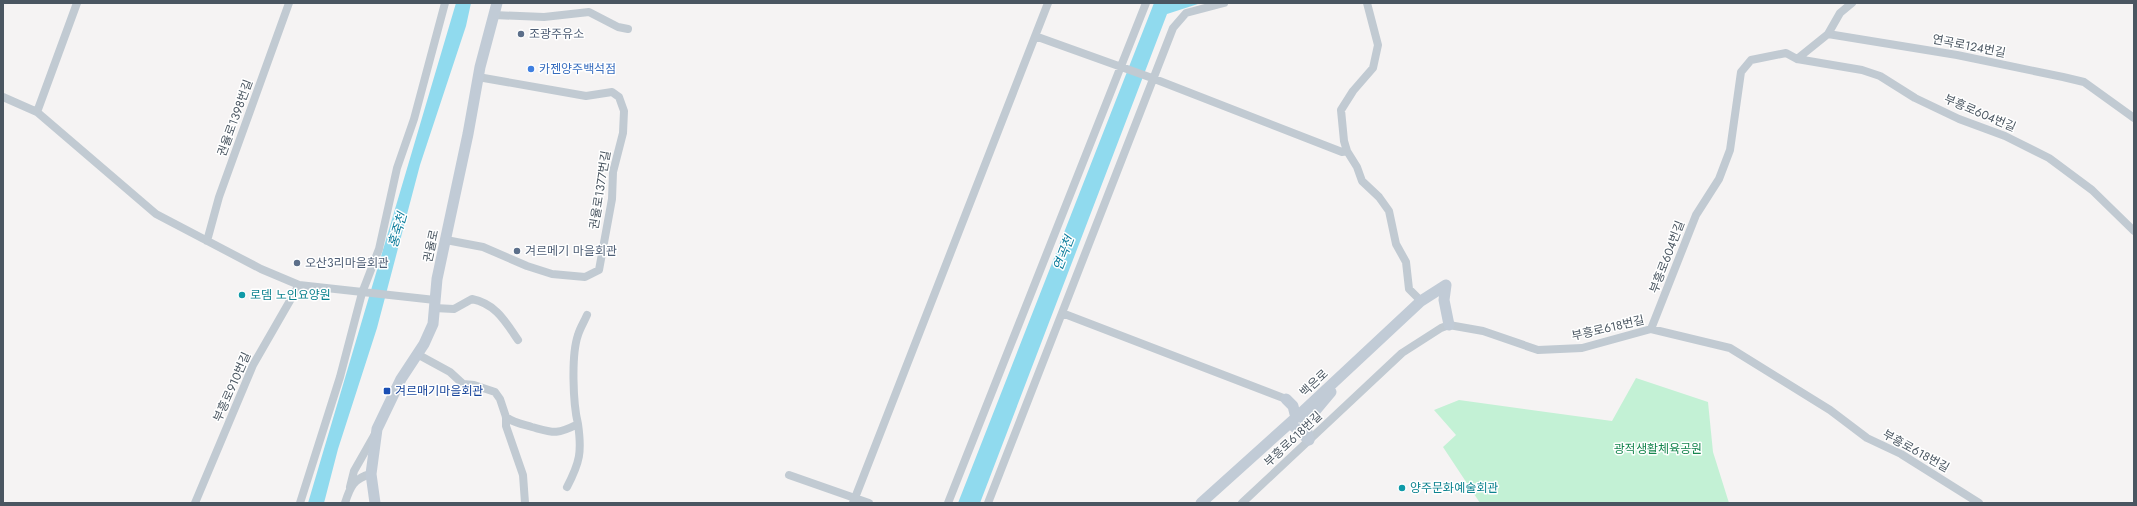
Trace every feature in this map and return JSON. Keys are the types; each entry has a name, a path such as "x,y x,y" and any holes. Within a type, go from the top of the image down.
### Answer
{"main road":[{"name":"권율로","path":"375,503 371,474 377,430 401,379 431,329 437,279 478,77 497,3"},
{"name":"백은로","path":"1201,503 1421,301 1446,285 1444,300 1449,325"},
{"path":"1309,440 1305,423 1353,364"},
{"path":"1286,399 1293,406 1293,420 1309,440"}],"street":[{"path":"37,112 77,3"},
{"name":"권율로1398번길","path":"207,241 219,197 289,3"},
{"path":"300,503 340,377 362,293 379,249 397,168 414,119 445,3"},
{"path":"492,3 494,15 544,17 589,12 618,27 628,28"},
{"path":"854,500 1048,3"},
{"path":"948,503 1146,3"},
{"path":"988,503 1152,78 1173,28 1186,13 1202,5 1224,3"},
{"path":"1368,3 1378,45 1373,68 1353,91 1340,110 1346,151 1357,167 1362,181 1379,197 1389,211 1396,244 1406,262 1409,289 1421,301"},
{"path":"1796,59 1828,34 1840,13 1852,3"},
{"name":"연곡로124번길","path":"1828,34 1957,55 2084,82 2134,118"},
{"path":"1035,36 1152,78 1342,152 1346,151"},
{"name":"부흥로604번길","path":"1651,330 1696,215 1719,179 1730,150 1741,72 1751,60 1786,53 1796,59 1862,70 1880,76 1915,98 1959,119 2017,142 2049,158 2092,190 2134,231"},
{"name":"권율로1377번길","path":"446,240 483,247 527,266 552,274 586,277 599,270 612,199 613,172 623,133 624,111 620,98 612,92 586,96 478,77"},
{"path":"3,97 37,112 156,214 261,269 299,285 362,293 395,296 402,295 454,308 472,299 487,303 502,316 518,340"},
{"name":"부흥로910번길","path":"195,503 253,365 299,285"},
{"path":"1062,313 1286,399"},
{"path":"567,487 579,465 581,451 578,424 574,408 574,372 577,336 587,315"},
{"name":"부흥로618번길","path":"1242,503 1402,353 1441,328 1449,325 1483,331 1538,350 1582,348 1651,330 1730,348 1830,410 1867,438 1901,454 1979,503"},
{"path":"417,354 450,372 463,384 474,385 495,392 500,399 506,417 506,426 523,475 525,503"},
{"path":"506,417 514,422 548,433 566,430 578,424"},
{"path":"345,503 354,471 377,430"},
{"path":"350,487 358,478 371,474"},
{"path":"789,475 854,500 869,503"}],"green space":[{"name":"광적생활체육공원","path":"1636,378 1708,402 1713,452 1729,503 1480,503 1443,447 1456,435 1434,410 1459,400 1612,421"}],"water":[{"name":"홍죽천","path":"456,3 471,3 466,26 420,165 377,328 338,449 324,503 308,503"},
{"name":"연곡천","path":"1154,3 1201,3 1167,14 980,503 958,503"}],"place":[{"name":"조광주유소","path":"521,34"},
{"name":"카젠양주백석점","path":"531,69"},
{"name":"겨르메기 마을회관","path":"517,251"},
{"name":"오산3리마을회관","path":"297,263"},
{"name":"로뎀 노인요양원","path":"242,295"},
{"name":"겨르매기마을회관","path":"387,391"},
{"name":"양주문화예술회관","path":"1402,488"}]}
